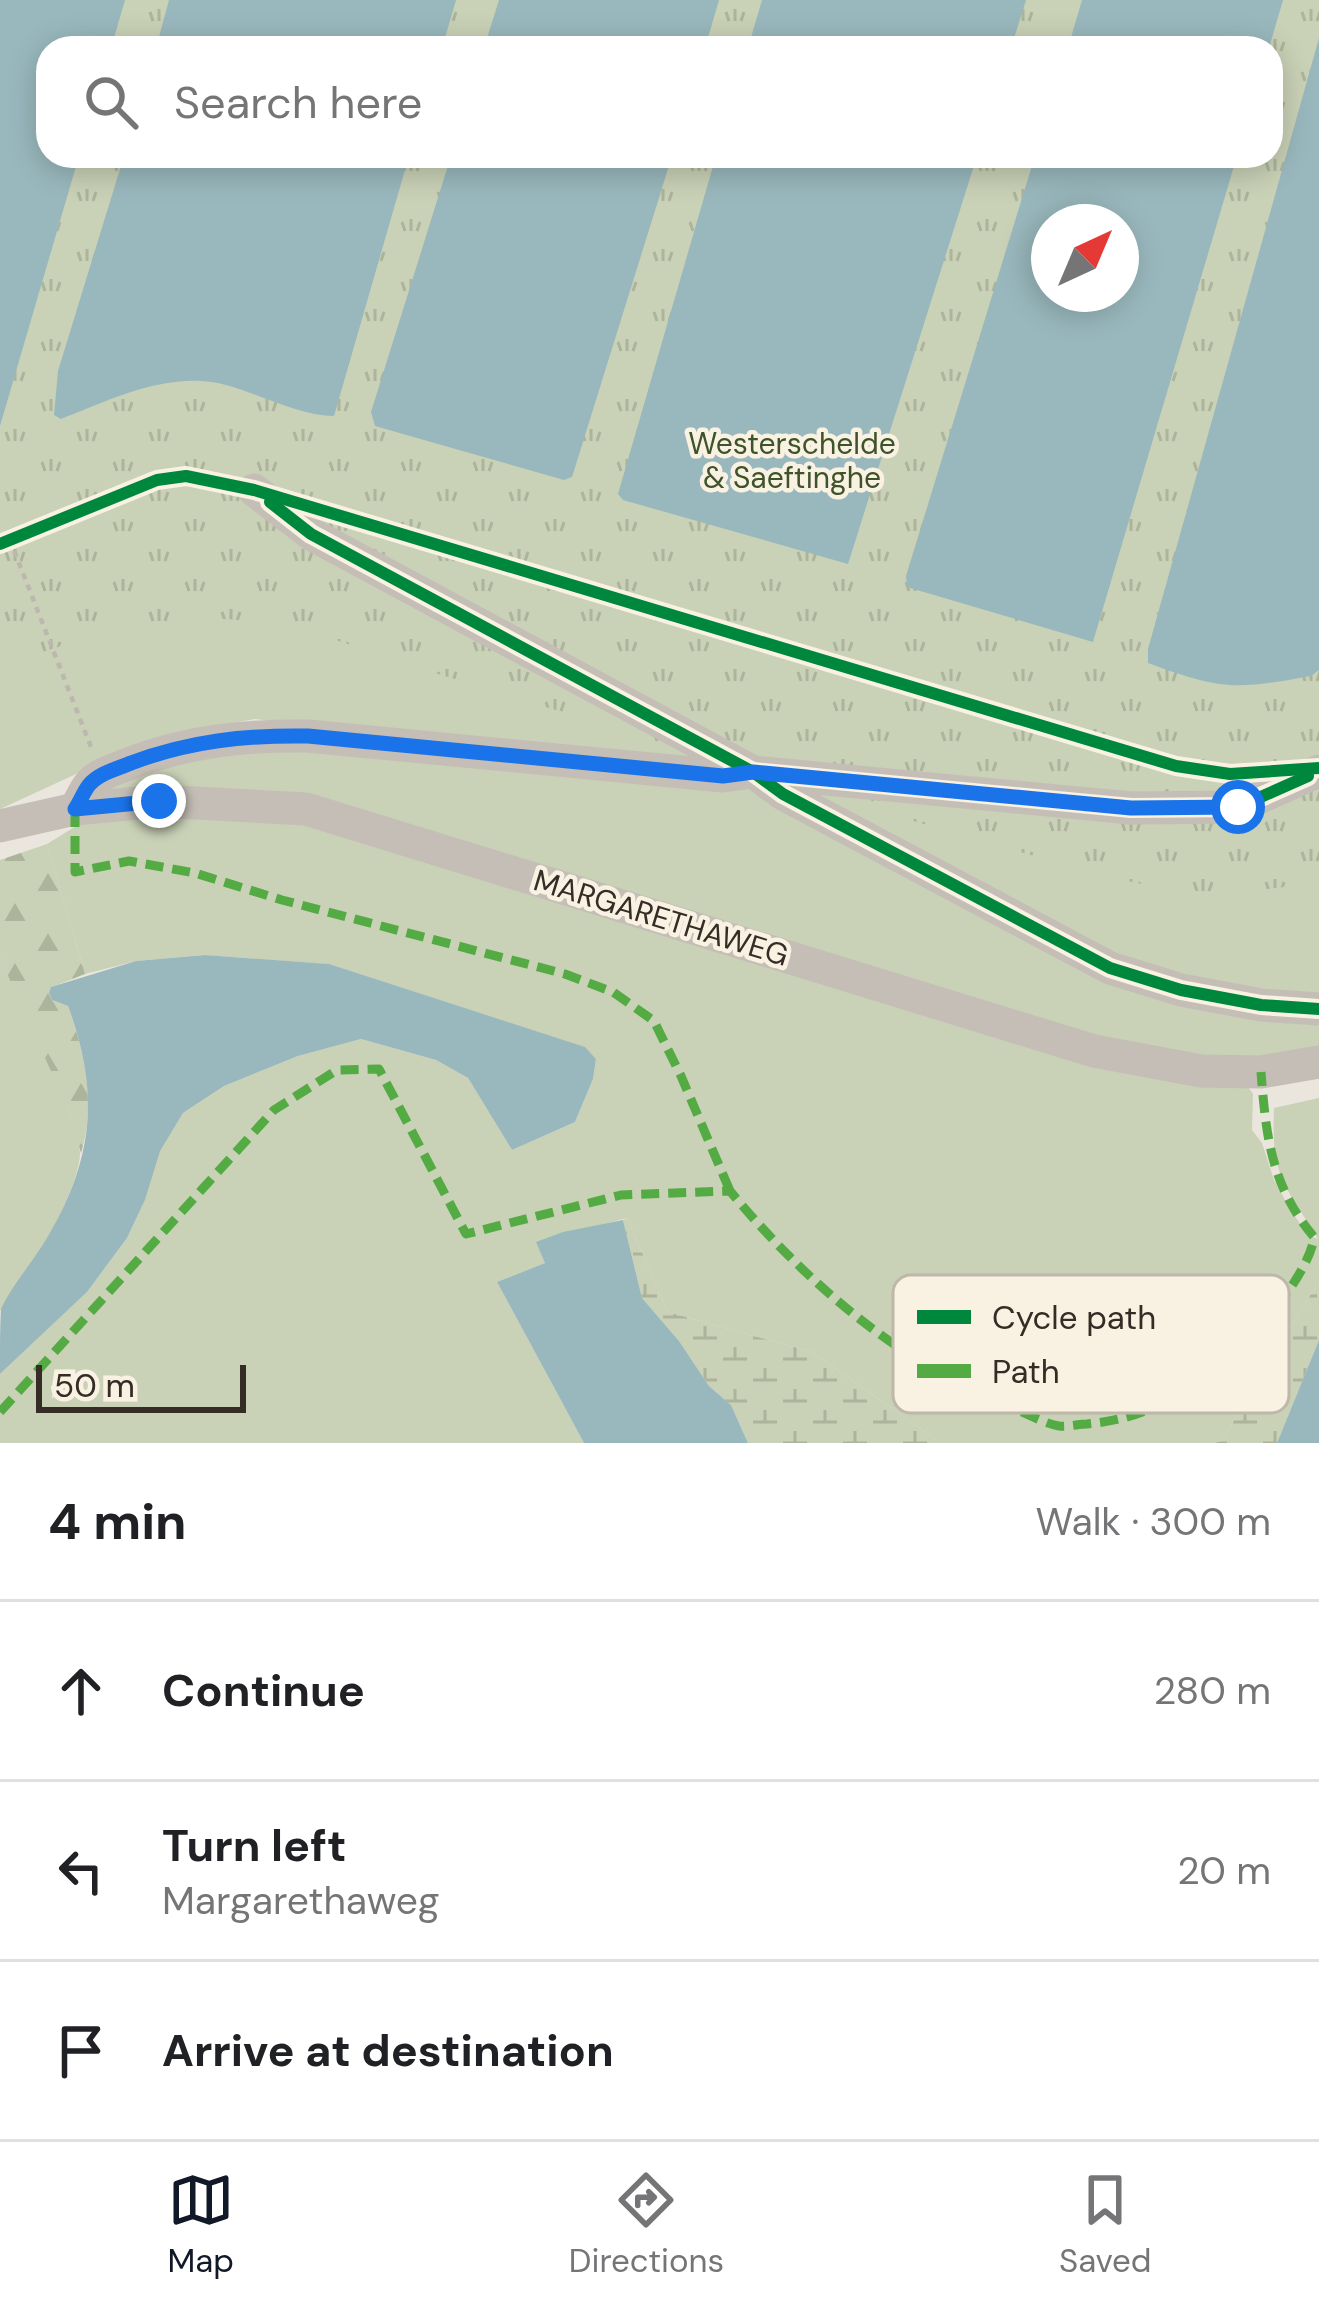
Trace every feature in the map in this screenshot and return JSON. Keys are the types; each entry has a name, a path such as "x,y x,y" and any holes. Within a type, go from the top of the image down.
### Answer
{"street":[{"path":"254,490 311,534 1110,968 1181,990 1261,1005 1319,1009"},
{"path":"75,809 89,784 102,774 168,749 266,735 723,776 753,772 1131,808 1238,807 1319,771"},
{"name":"MARGARETHAWEG","path":"0,826 75,809 159,801 306,809 1094,1051 1201,1071 1261,1072 1319,1062"}],"path":[{"path":"31,532 5,543 99,766"}],"green space":[{"name":"Westerschelde & Saeftinghe","path":"0,0 1319,0 1319,880 1231,892 1113,878 856,804 281,626 191,619 81,639 0,668"},
{"path":"159,490 704,751 702,770 255,719 176,733 137,746 0,809 0,552"},
{"path":"204,743 741,787 776,798 1103,969 1319,1012 1319,1050 1232,1063 1147,1053 316,803 104,794 104,781"},
{"path":"1319,780 1319,994 1161,980 786,783"},
{"path":"129,812 268,817 336,831 1246,1084 1253,1094 1252,1130 1262,1143 1274,1180 1308,1235 1318,1239 1282,1180 1275,1151 1274,1108 1319,1098 1319,1281 1289,1330 1289,1275 893,1275 893,1409 812,1352 668,1312 627,1218 537,1242 545,1263 497,1282 584,1443 0,1443 0,1374 87,1292 127,1238 145,1200 159,1151 183,1113 224,1086 298,1056 361,1039 436,1060 468,1078 512,1150 575,1122 596,1059 584,1047 328,964 204,955 136,961 85,974 47,844 86,820"},
{"path":"47,844 85,974 52,987 49,993 52,1000 68,1006 84,1061 88,1116 81,1153 69,1111 0,958 0,860"},
{"path":"0,958 71,1116 80,1155 60,1214 0,1311"},
{"path":"627,1218 668,1312 812,1352 941,1443 748,1443 731,1405 709,1386 642,1298 623,1220"},
{"path":"1319,1281 1319,1340 1277,1443 1215,1443 1222,1440 1238,1413 1289,1413 1289,1330"},
{"path":"898,1413 1238,1413 1222,1440 1215,1443 941,1443"}],"water":[{"path":"0,0 125,0 114,36 36,36 36,168 75,168 0,426"},
{"path":"169,0 456,0 446,36 159,36"},
{"path":"499,0 719,0 708,36 488,36"},
{"path":"762,0 1026,0 1015,36 752,36"},
{"path":"1082,0 1283,0 1272,36 1072,36"},
{"path":"1319,38 1319,670 1311,676 1264,684 1228,685 1148,663 1148,649"},
{"path":"120,168 406,168 334,416 294,409 226,385 184,381 121,395 61,419 54,415 58,371"},
{"path":"447,168 668,168 572,477 564,480 375,426 371,412"},
{"path":"713,168 973,168 848,564 623,500 618,494"},
{"path":"1031,168 1233,168 1093,642 907,587 906,576"},
{"path":"205,955 329,964 585,1047 596,1059 593,1079 575,1122 512,1150 468,1078 436,1060 361,1039 298,1056 224,1086 183,1113 160,1151 127,1238 87,1292 0,1374 1,1309 63,1209 87,1125 85,1068 78,1038 68,1006 52,1000 51,987 136,961"},
{"path":"623,1220 642,1298 709,1386 731,1405 748,1443 584,1443 497,1282 545,1263 536,1242"},
{"path":"1319,1340 1319,1443 1277,1443"}],"marked path":[{"path":"75,809 75,872 129,861 195,873 565,974 613,992 654,1021 730,1191"},
{"path":"0,1412 274,1110 337,1070 379,1069 466,1234 621,1195 730,1191 824,1289 893,1343"},
{"path":"1261,1072 1273,1159 1288,1199 1314,1237 1289,1289"},
{"path":"1025,1413 1066,1426 1139,1413"}],"cycle path":[{"path":"0,544 157,480 186,476 254,490 1176,766 1230,774 1319,768"},
{"path":"270,502 311,534 1110,968 1181,990 1261,1005 1319,1009"},
{"path":"753,772 1131,808 1238,807 1308,776"}],"route":[{"path":"159,801 75,809 89,784 102,774 168,749 266,735 723,776 753,772 1131,808 1238,807"}]}
